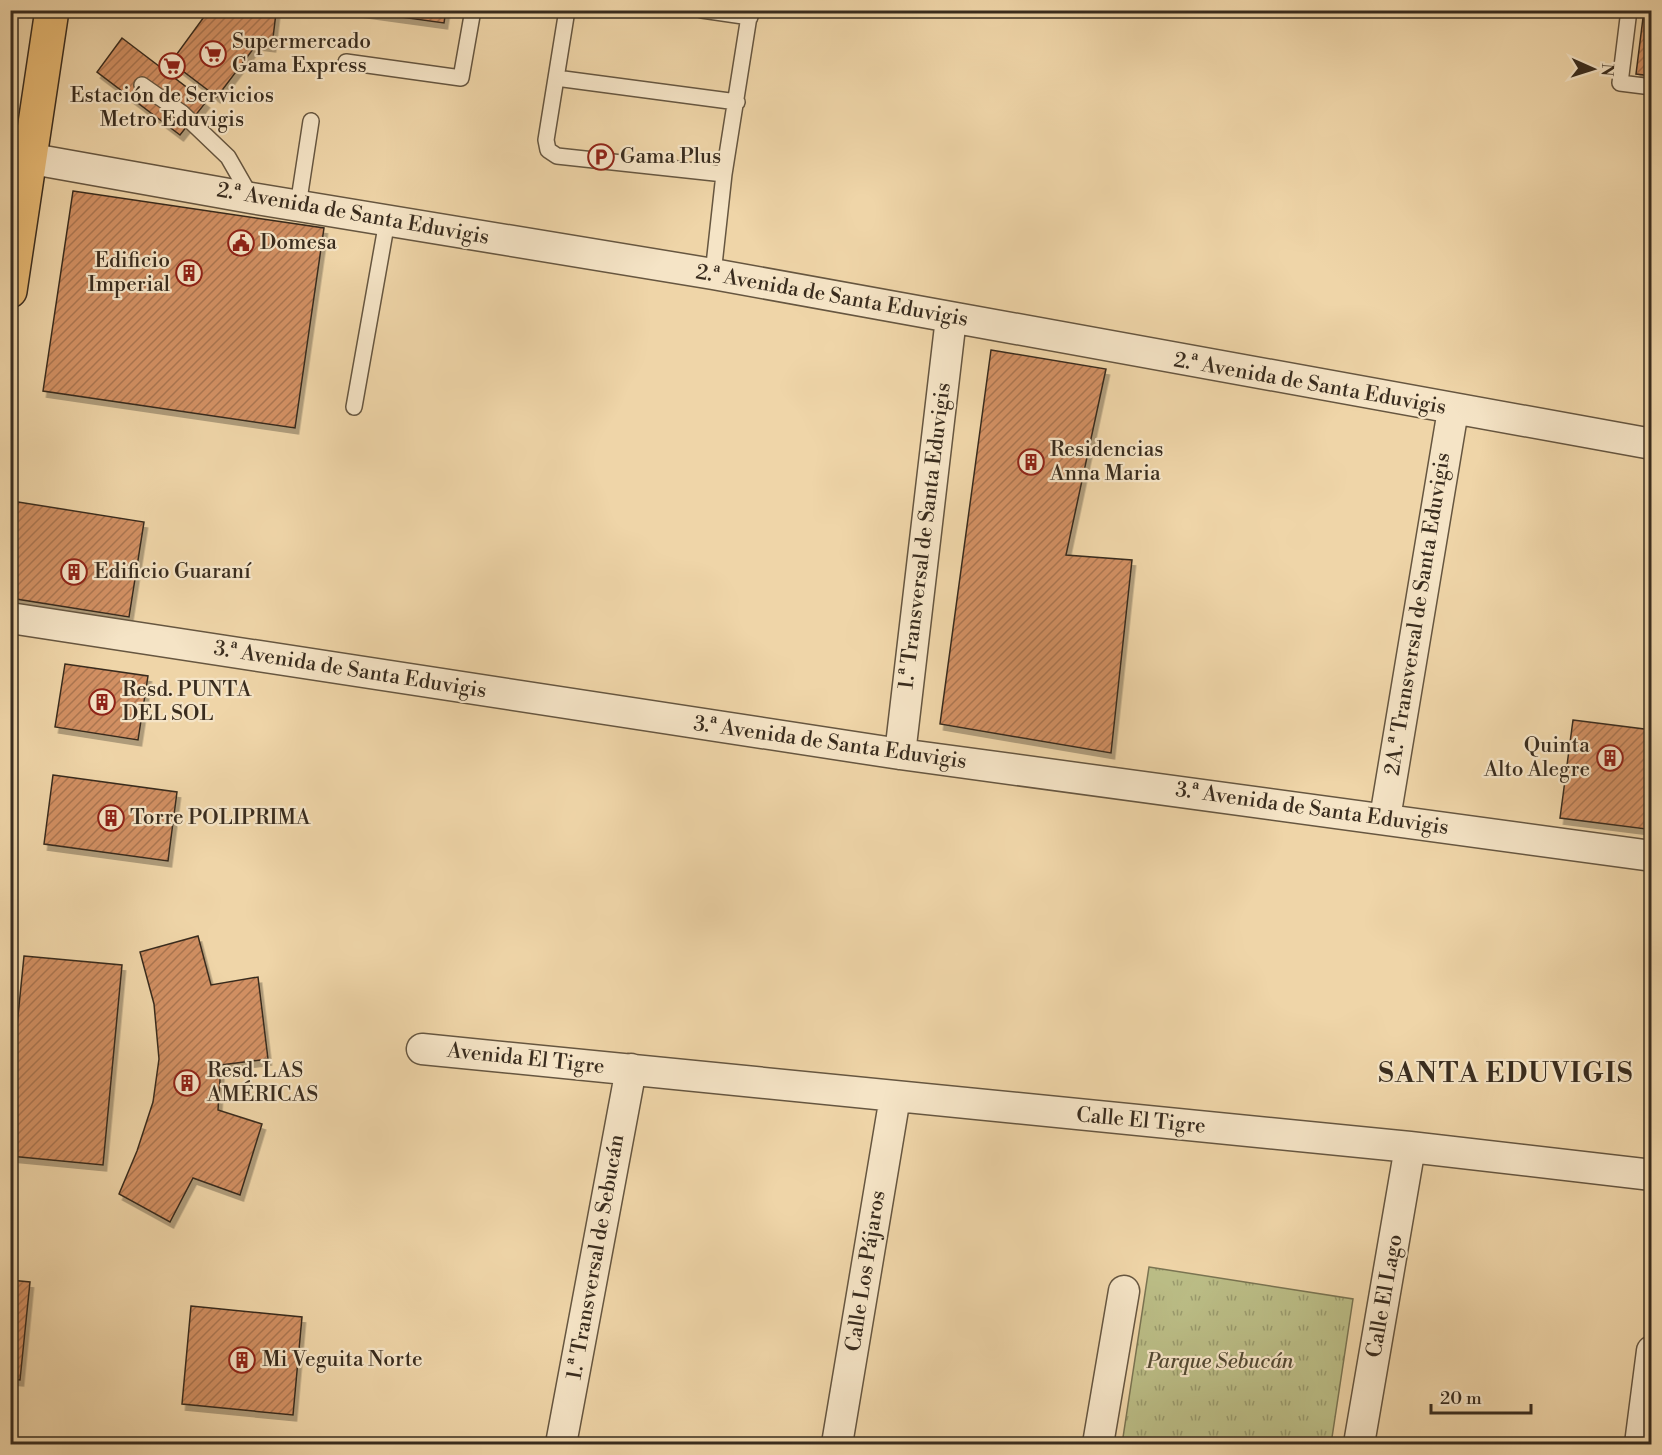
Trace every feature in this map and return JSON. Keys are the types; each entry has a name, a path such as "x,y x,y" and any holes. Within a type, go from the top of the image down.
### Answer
{"main road":[{"path":"10,291 21,157 52,10"}],"street":[{"name":"2.ª Avenida de Santa Eduvigis","path":"21,157 298,206 713,274 1453,410 1652,444"},
{"name":"1.ª Transversal de Santa Eduvigis","path":"900,754 951,318"},
{"name":"2A.ª Transversal de Santa Eduvigis","path":"1385,818 1453,410"},
{"name":"3.ª Avenida de Santa Eduvigis","path":"10,618 900,754 1652,856"},
{"name":"Avenida El Tigre","path":"422,1049 631,1069"},
{"name":"Calle El Tigre","path":"631,1069 1410,1147 1652,1175"},
{"name":"1.ª Transversal de Sebucán","path":"561,1444 631,1069"},
{"name":"Calle Los Pájaros","path":"837,1444 895,1097"},
{"name":"Calle El Lago","path":"1359,1444 1410,1147"},
{"path":"1098,1444 1124,1291"},
{"path":"1644,1443 1652,1351"}],"lane":[{"path":"346,62 461,78 473,10"},
{"path":"567,10 546,140 548,150 558,156 724,174"},
{"path":"702,10 750,14 724,174 713,274"},
{"path":"1629,10 1620,83 1652,87"},
{"path":"556,78 737,102"},
{"path":"142,85 182,112 228,157 251,198"},
{"path":"298,206 311,122"},
{"path":"354,407 387,221"}],"green space":[{"name":"Parque Sebucán","path":"1149,1267 1353,1299 1331,1444 1122,1444"}],"building":[{"name":"Supermercado Gama Express","path":"209,10 276,13 272,46 257,44 217,97 171,62"},
{"path":"350,10 446,10 444,23"},
{"path":"1644,10 1652,10 1652,76 1636,74"},
{"path":"122,38 206,102 180,135 97,72"},
{"name":"Edificio Imperial","path":"73,191 324,228 295,428 43,391"},
{"name":"Residencias Anna Maria","path":"991,350 1106,369 1066,555 1132,560 1111,753 940,724"},
{"name":"Edificio Guaraní","path":"18,502 144,522 129,617 10,598 10,545"},
{"name":"Resd. PUNTA DEL SOL","path":"65,664 148,676 138,740 55,727"},
{"name":"Quinta Alto Alegre","path":"1573,720 1652,730 1652,785 1646,829 1560,818"},
{"name":"Torre POLIPRIMA","path":"53,775 177,792 168,861 44,844"},
{"name":"Resd. LAS AMÉRICAS","path":"198,936 211,985 258,977 268,1059 221,1065 218,1110 262,1124 240,1195 193,1178 170,1222 119,1194 137,1151 153,1102 159,1059 154,1004 140,952"},
{"path":"24,956 122,965 103,1165 10,1156 10,1096"},
{"path":"10,1280 30,1282 20,1380 10,1379"},
{"name":"Mi Veguita Norte","path":"191,1306 302,1317 293,1415 182,1404"},
{"path":"10,1438 21,1439 20,1444 10,1444"}],"place":[{"name":"Supermercado Gama Express","path":"213,54"},
{"name":"Estación de Servicios Metro Eduvigis","path":"172,66"},
{"name":"Gama Plus","path":"601,157"},
{"name":"Domesa","path":"241,243"},
{"name":"Edificio Imperial","path":"189,273"},
{"name":"Residencias Anna Maria","path":"1031,462"},
{"name":"Edificio Guaraní","path":"74,572"},
{"name":"Resd. PUNTA DEL SOL","path":"102,702"},
{"name":"Quinta Alto Alegre","path":"1610,758"},
{"name":"Torre POLIPRIMA","path":"111,818"},
{"name":"Resd. LAS AMÉRICAS","path":"187,1083"},
{"name":"Mi Veguita Norte","path":"242,1360"}],"district":[{"name":"SANTA EDUVIGIS","path":"1506,1074"}]}
